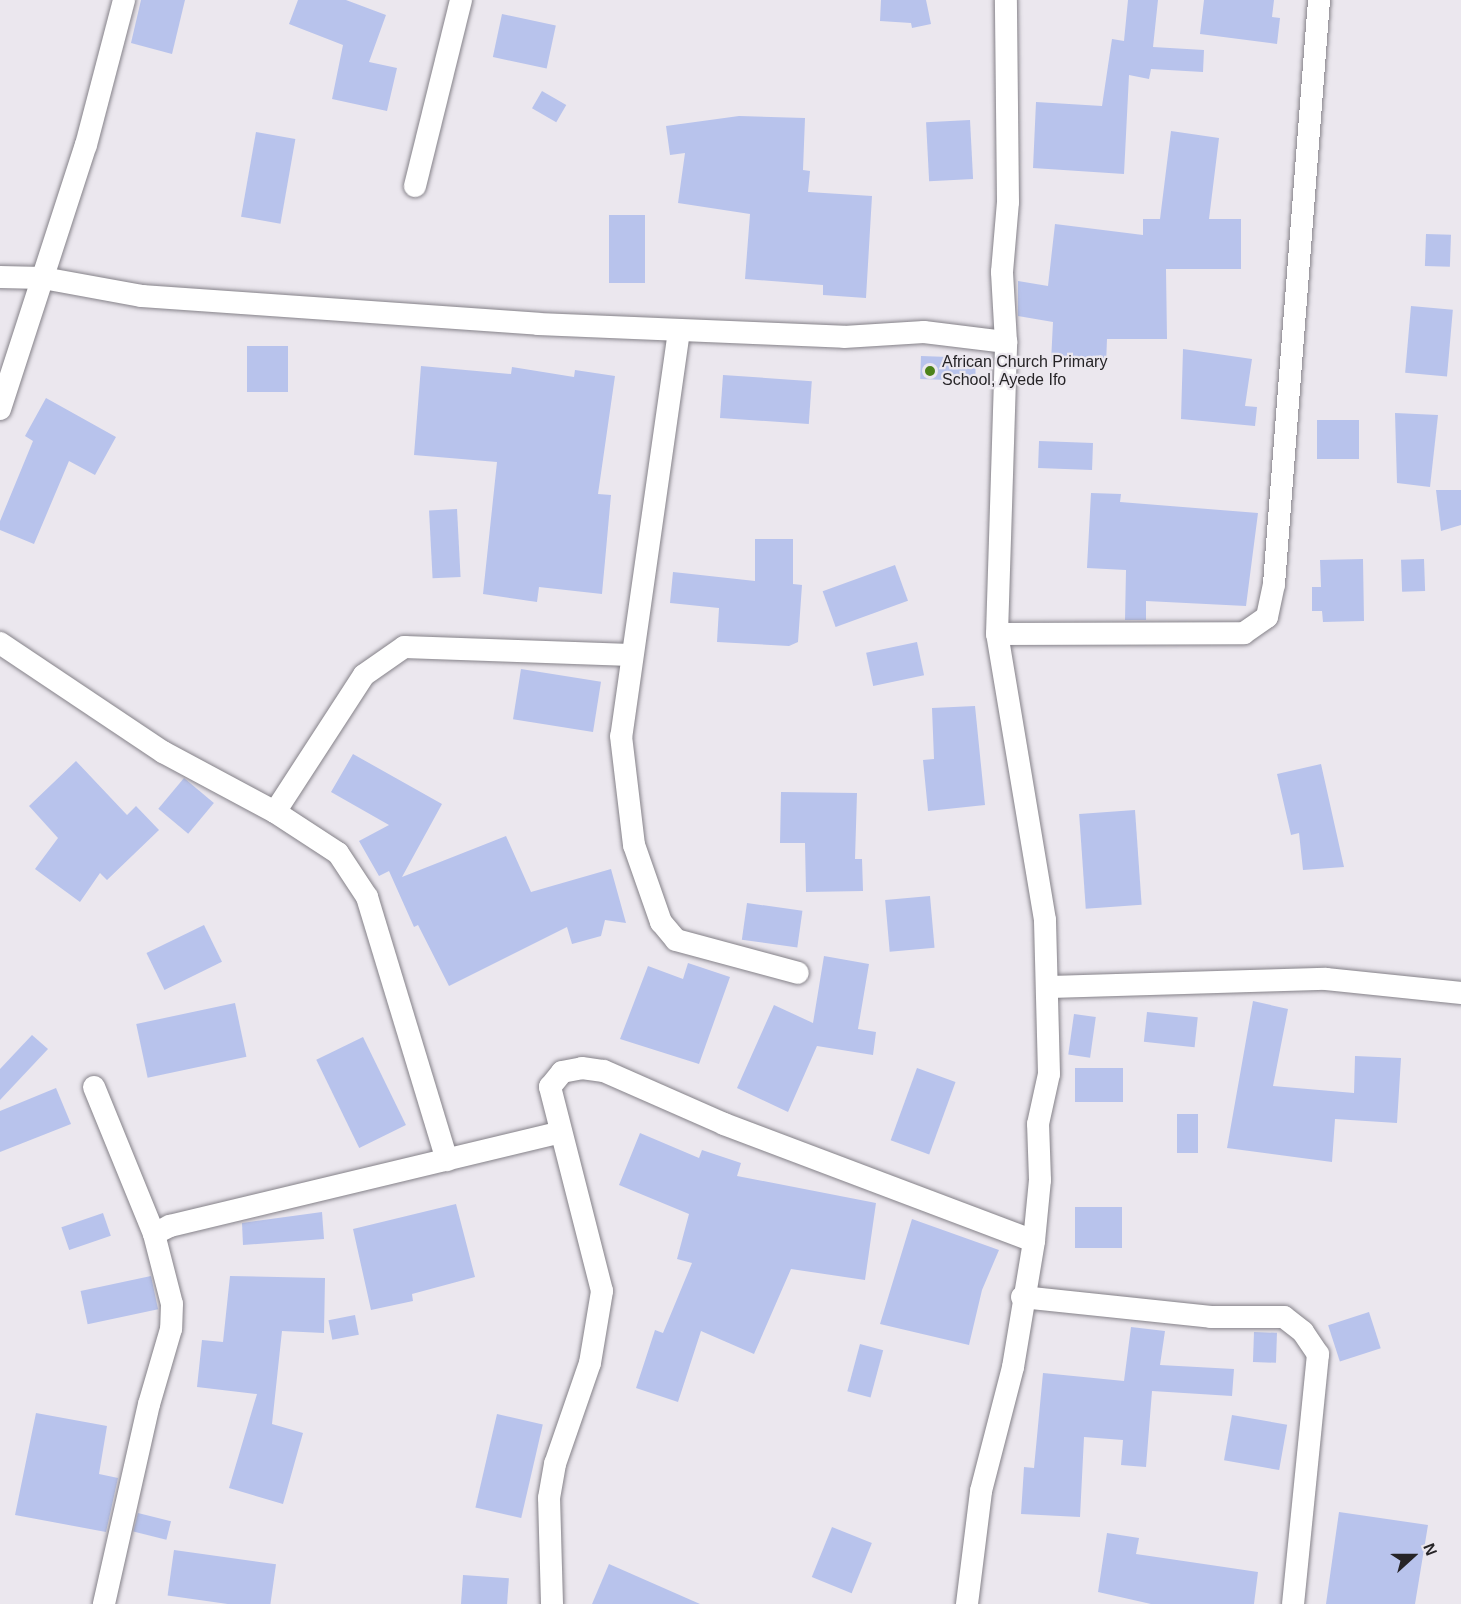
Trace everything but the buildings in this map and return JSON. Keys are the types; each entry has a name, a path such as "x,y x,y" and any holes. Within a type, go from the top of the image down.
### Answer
{"street":[{"path":"0,409 86,145 124,0"},
{"path":"415,186 460,0"},
{"path":"967,1604 981,1491 1013,1367 1022,1297 1034,1241 1040,1180 1038,1124 1048,1074 1050,987 1045,920 997,634 1006,342 1002,272 1008,202 1006,0"},
{"path":"997,634 1244,633 1267,617 1274,584 1319,0"},
{"path":"0,277 43,278 142,296 679,331 844,338 924,332 1006,342"},
{"path":"679,331 621,736 634,845 661,922 676,940 798,973"},
{"path":"0,643 163,752 275,812 338,853 368,897 447,1160"},
{"path":"275,812 364,675 404,647 631,655"},
{"path":"1050,987 1326,979 1461,993"},
{"path":"552,1604 549,1498 555,1464 590,1363 602,1291 550,1087 562,1072 582,1068 604,1071 724,1125 1034,1241"},
{"path":"94,1087 154,1234 172,1304 171,1329 149,1404 104,1604"},
{"path":"154,1234 170,1226 561,1132"},
{"path":"1022,1297 1210,1317 1284,1317 1303,1332 1318,1354 1293,1604"}],"place":[{"name":"African Church Primary School, Ayede Ifo","path":"930,371"}]}
